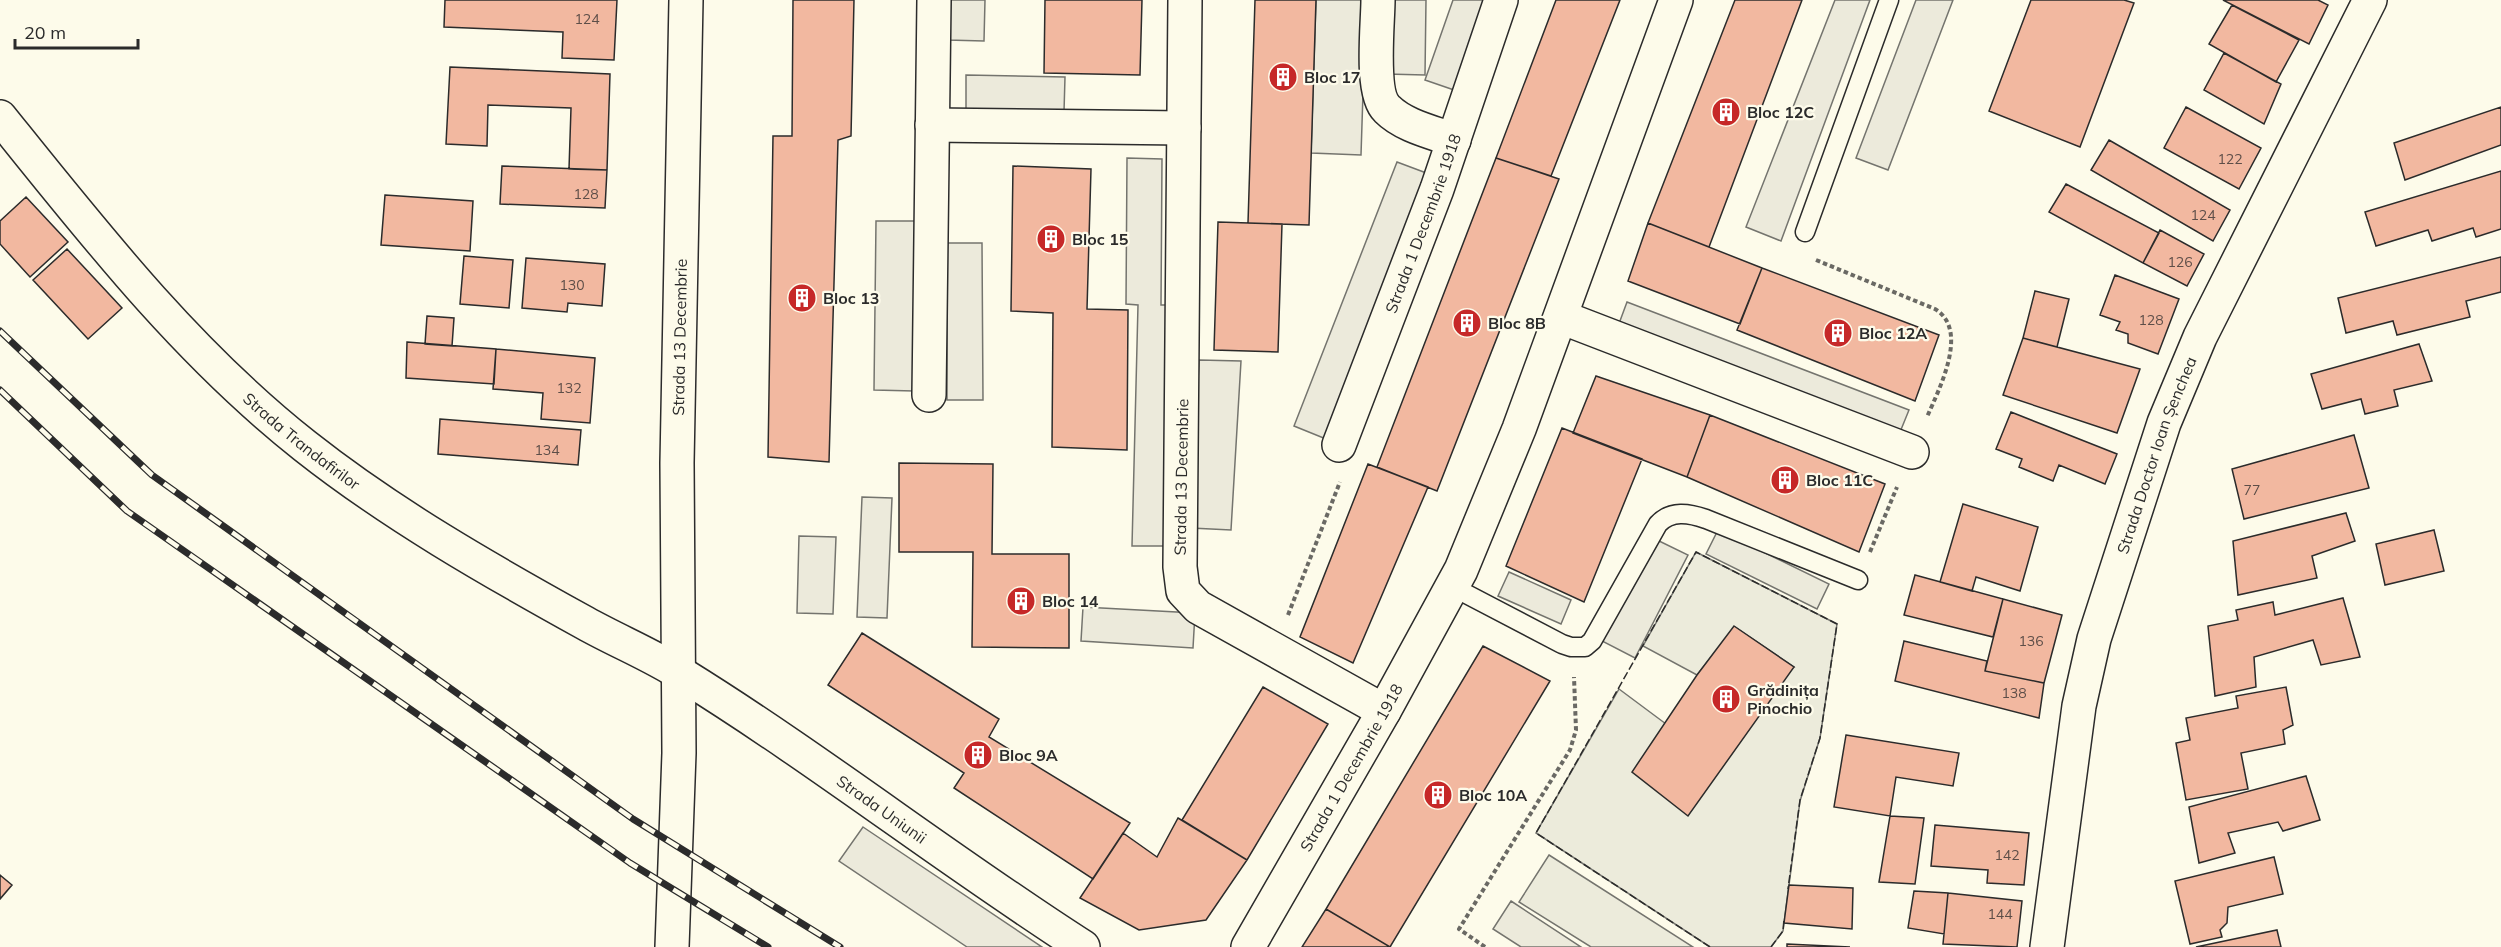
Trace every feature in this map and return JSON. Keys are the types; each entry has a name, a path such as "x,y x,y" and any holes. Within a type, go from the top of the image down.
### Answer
{"street":[{"name":"Strada 13 Decembrie","path":"672,947 680,673 677,429 686,0"},
{"path":"929,395 934,0"},
{"name":"Strada 13 Decembrie","path":"1185,0 1181,580 1183,591 1189,600 1198,606 1384,711"},
{"path":"1378,0 1378,83 1382,104 1399,118 1454,140"},
{"name":"Strada 1 Decembrie 1918","path":"1339,446 1454,140 1501,0"},
{"name":"Strada 1 Decembrie 1918","path":"1248,947 1453,587 1485,516 1561,317 1676,0"},
{"name":"Strada Doctor Ioan Șenchea","path":"2047,947 2079,706 2094,639 2164,423 2200,337 2370,0"},
{"name":"Strada Trandafirilor","path":"0,117 64,197 172,323 261,410 307,448 460,552 588,625 680,673"},
{"path":"932,125 1184,128"},
{"path":"1561,317 1912,452"},
{"name":"Strada Uniunii","path":"680,673 799,752 984,882 1083,947"}],"lane":[{"path":"1805,232 1889,0"},
{"path":"1453,587 1571,647 1585,647 1592,641 1658,524 1675,514 1688,514 1706,519 1858,580"}],"path":[{"path":"1805,232 1802,245 1807,256 1935,309 1949,323 1952,339 1948,359 1912,452 1858,580"},
{"path":"1275,649 1347,463 1344,452 1339,446"},
{"path":"1485,947 1458,929 1570,750 1577,720 1571,647"}],"shaded area":[{"path":"947,0 985,0 984,41 947,40"},
{"path":"1316,0 1366,0 1361,155 1311,153"},
{"path":"1386,0 1426,0 1425,75 1386,74"},
{"path":"1453,0 1489,0 1457,91 1425,80"},
{"path":"1835,0 1870,0 1781,241 1746,227"},
{"path":"1916,0 1953,0 1888,170 1856,158"},
{"path":"966,75 1065,77 1064,112 966,110"},
{"path":"1127,158 1162,159 1161,305 1173,305 1167,546 1132,546 1138,305 1126,304"},
{"path":"1397,162 1429,174 1326,439 1294,426"},
{"path":"876,221 917,221 914,391 874,390"},
{"path":"947,243 982,243 983,400 947,400"},
{"path":"1627,302 1909,410 1898,437 1617,329"},
{"path":"1199,360 1241,361 1231,530 1191,528"},
{"path":"862,497 892,498 887,618 857,617"},
{"path":"1718,530 1829,584 1817,609 1706,554"},
{"path":"799,536 836,537 833,614 797,613"},
{"path":"1655,539 1688,555 1635,658 1602,641"},
{"path":"1696,552 1837,624 1820,738 1800,801 1783,931 1771,947 1710,947 1536,833 1619,689 1666,724 1794,667 1735,627 1697,675 1643,646"},
{"path":"1509,572 1571,600 1561,624 1498,596"},
{"path":"1083,607 1195,613 1193,648 1081,641"},
{"path":"863,827 1042,947 967,947 839,861"},
{"path":"1549,855 1693,947 1591,947 1519,902"},
{"path":"1511,901 1581,947 1521,947 1493,929"}],"building":[{"path":"445,0 617,0 614,60 562,58 563,32 444,27"},
{"name":"Bloc 13","path":"793,0 854,0 851,136 838,140 829,462 768,457 773,136 792,136"},
{"path":"1045,0 1142,0 1140,75 1044,73"},
{"name":"Bloc 17","path":"1255,0 1316,0 1309,225 1248,223"},
{"path":"1556,0 1620,0 1551,176 1496,158"},
{"name":"Bloc 12C","path":"1735,0 1802,0 1709,247 1648,223"},
{"path":"2031,0 2124,0 2134,3 2080,147 1989,111"},
{"path":"2223,0 2318,0 2328,5 2309,44"},
{"path":"2232,5 2299,40 2276,82 2209,44"},
{"path":"2224,53 2281,84 2264,124 2204,90"},
{"path":"450,67 610,74 607,170 569,169 571,108 488,105 487,146 446,144"},
{"path":"2186,107 2261,148 2239,189 2164,148"},
{"path":"2501,107 2501,145 2405,180 2394,143"},
{"path":"2109,140 2230,210 2213,241 2091,170"},
{"name":"Bloc 8B","path":"1496,158 1559,179 1437,491 1377,467"},
{"path":"502,166 607,170 605,208 500,204"},
{"name":"Bloc 15","path":"1013,166 1091,169 1087,309 1128,310 1127,450 1052,447 1053,313 1011,311"},
{"path":"2501,171 2501,229 2476,237 2473,228 2432,241 2428,230 2376,246 2365,212"},
{"path":"2066,184 2159,233 2143,263 2049,212"},
{"path":"385,195 473,201 470,251 381,245"},
{"path":"26,197 68,242 30,277 0,244 0,221"},
{"path":"1218,222 1282,224 1278,352 1214,350"},
{"path":"1648,223 1762,268 1740,324 1628,281"},
{"path":"2160,230 2204,254 2187,286 2143,263"},
{"path":"67,249 122,308 88,339 33,280"},
{"path":"464,256 513,260 509,308 460,304"},
{"path":"2501,257 2501,292 2466,301 2470,317 2397,335 2393,321 2346,333 2338,298"},
{"path":"526,258 605,264 602,306 568,303 567,312 522,308"},
{"name":"Bloc 12A","path":"1762,268 1939,335 1915,401 1737,330"},
{"path":"2115,275 2179,299 2158,354 2128,343 2128,334 2116,330 2120,322 2100,315"},
{"path":"2035,291 2069,299 2057,347 2023,338"},
{"path":"427,316 454,318 452,346 425,344"},
{"path":"2023,338 2140,369 2117,433 2003,395"},
{"path":"407,342 496,349 494,384 406,378"},
{"path":"2419,344 2432,381 2394,390 2398,406 2365,414 2361,399 2322,409 2311,374"},
{"path":"496,349 595,358 590,423 541,419 543,393 493,389"},
{"path":"1596,376 1710,415 1687,477 1573,433"},
{"path":"2011,412 2117,454 2105,484 2059,465 2053,481 2019,467 2022,459 1996,449"},
{"name":"Bloc 11C","path":"1710,415 1885,484 1859,552 1687,477"},
{"path":"440,419 581,430 578,465 438,454"},
{"path":"1562,428 1642,459 1584,602 1506,566"},
{"path":"2354,435 2369,488 2244,519 2232,469"},
{"name":"Bloc 14","path":"899,463 993,464 992,554 1069,554 1069,648 972,647 973,552 899,552"},
{"path":"1368,464 1428,487 1353,663 1300,637"},
{"path":"1963,504 2038,527 2020,591 1976,577 1972,591 1940,582"},
{"path":"2346,513 2355,541 2312,556 2317,578 2238,595 2233,541"},
{"path":"2434,530 2444,571 2385,585 2376,544"},
{"path":"1915,575 2003,599 1993,637 1904,615"},
{"path":"2343,598 2360,657 2321,665 2313,640 2254,657 2256,687 2215,696 2208,626 2238,620 2236,610 2273,602 2275,615"},
{"path":"2003,599 2062,615 2044,683 1985,671"},
{"name":"Grădinița Pinochio","path":"1734,626 1794,667 1688,816 1632,772 1697,675"},
{"name":"Bloc 9A","path":"862,633 999,719 989,737 1130,823 1093,879 954,788 964,773 828,685"},
{"path":"1904,641 1987,661 1985,671 2044,683 2039,718 1895,681"},
{"name":"Bloc 10A","path":"1483,646 1550,681 1390,947 1326,909"},
{"path":"1263,687 1328,724 1247,860 1182,820"},
{"path":"2286,687 2293,725 2283,730 2285,744 2241,753 2248,789 2186,800 2176,743 2190,740 2186,718 2238,708 2236,696"},
{"path":"1846,735 1959,753 1953,786 1896,777 1890,816 1834,807"},
{"path":"2306,776 2320,820 2283,831 2278,822 2228,833 2235,853 2199,863 2189,807"},
{"path":"1890,816 1924,818 1915,884 1879,882"},
{"path":"1178,818 1247,860 1206,920 1139,930 1080,898 1123,833 1157,857"},
{"path":"1935,825 2029,833 2024,885 1987,883 1988,870 1931,866"},
{"path":"2274,857 2283,894 2228,907 2227,923 2220,930 2222,937 2190,944 2175,881"},
{"path":"0,875 12,885 0,899"},
{"path":"1789,885 1853,888 1852,929 1784,923"},
{"path":"1914,891 1948,893 1944,934 1908,928"},
{"path":"1948,893 2022,901 2017,947 1943,944"},
{"path":"1326,909 1390,947 1302,947"},
{"path":"2277,930 2281,947 2196,947"},
{"path":"1787,944 1850,947 1787,947"}],"railway":[{"path":"0,331 152,475 633,819 840,947"},
{"path":"0,390 127,511 630,863 768,947"}],"fence":[{"path":"1710,947 1536,833 1696,552 1837,624 1820,738 1800,800 1788,889"},
{"path":"1771,947 1783,931 1784,919"}],"place":[{"name":"Bloc 17","path":"1283,77"},
{"name":"Bloc 12C","path":"1726,112"},
{"name":"Bloc 15","path":"1051,239"},
{"name":"Bloc 13","path":"802,298"},
{"name":"Bloc 8B","path":"1467,323"},
{"name":"Bloc 12A","path":"1838,333"},
{"name":"Bloc 11C","path":"1785,480"},
{"name":"Bloc 14","path":"1021,601"},
{"name":"Grădinița Pinochio","path":"1726,699"},
{"name":"Bloc 9A","path":"978,755"},
{"name":"Bloc 10A","path":"1438,795"}]}
